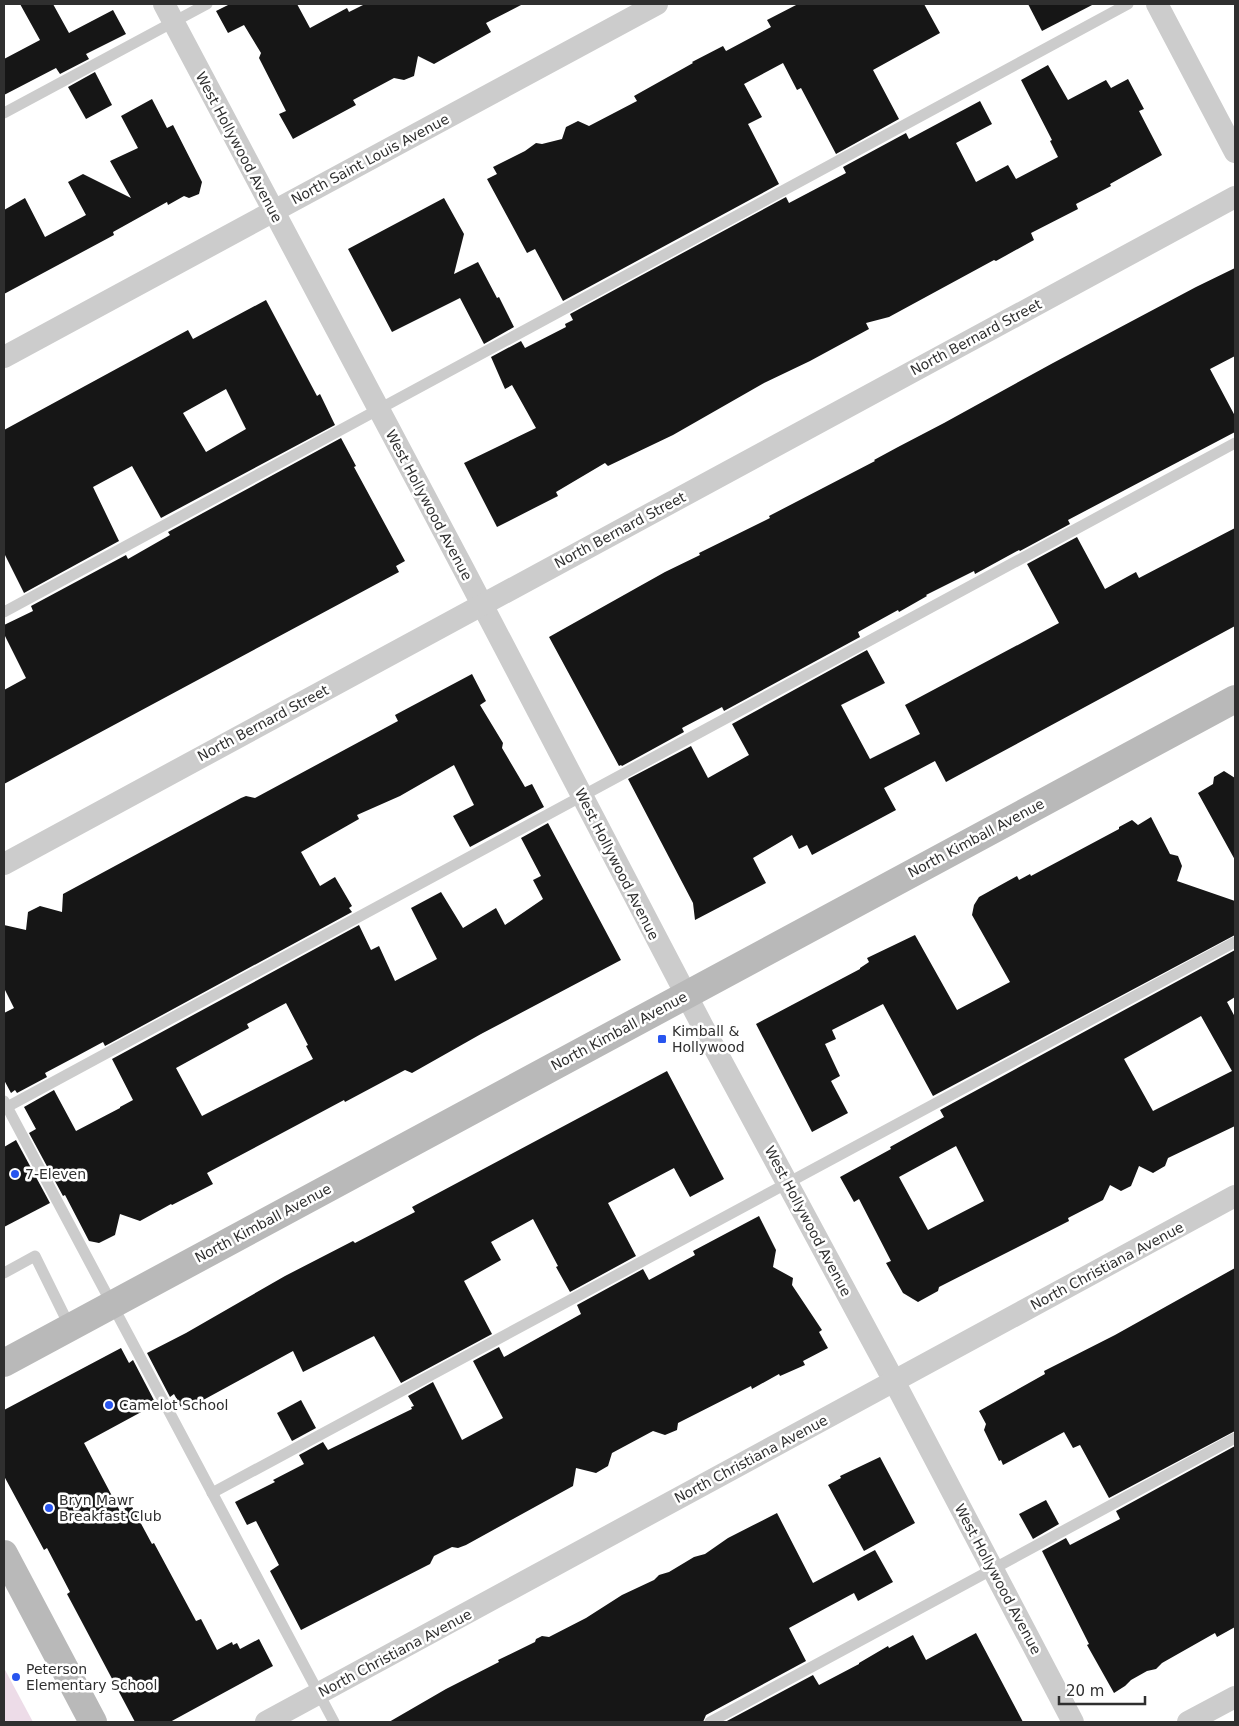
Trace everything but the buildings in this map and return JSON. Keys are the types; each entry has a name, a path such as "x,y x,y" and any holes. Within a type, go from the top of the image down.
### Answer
{"street":[{"name":"North Saint Louis Avenue","path":"4,357 657,4"},
{"path":"1157,4 1235,152"},
{"name":"West Hollywood Avenue","path":"169,13 686,995 894,1381 1073,1722"},
{"name":"North Bernard Street","path":"4,864 1235,197"},
{"name":"North Kimball Avenue","path":"4,1363 1235,699"},
{"name":"North Christiana Avenue","path":"266,1722 1235,1196"},
{"path":"4,1554 93,1722"},
{"path":"1188,1722 1235,1697"}],"lane":[{"path":"4,113 169,13 207,4"},
{"path":"4,612 1128,4"},
{"path":"334,1722 5,1104 582,796 1235,443"},
{"path":"212,1493 1235,942"},
{"path":"4,1272 35,1256 70,1327"},
{"path":"710,1722 1235,1438"}],"shaded area":[{"path":"4,1668 33,1722 4,1722"}],"place":[{"name":"Kimball & Hollywood","path":"662,1039"},
{"name":"7-Eleven","path":"15,1174"},
{"name":"Camelot School","path":"109,1405"},
{"name":"Bryn Mawr Breakfast Club","path":"49,1508"},
{"name":"Peterson Elementary School","path":"16,1677"}]}
